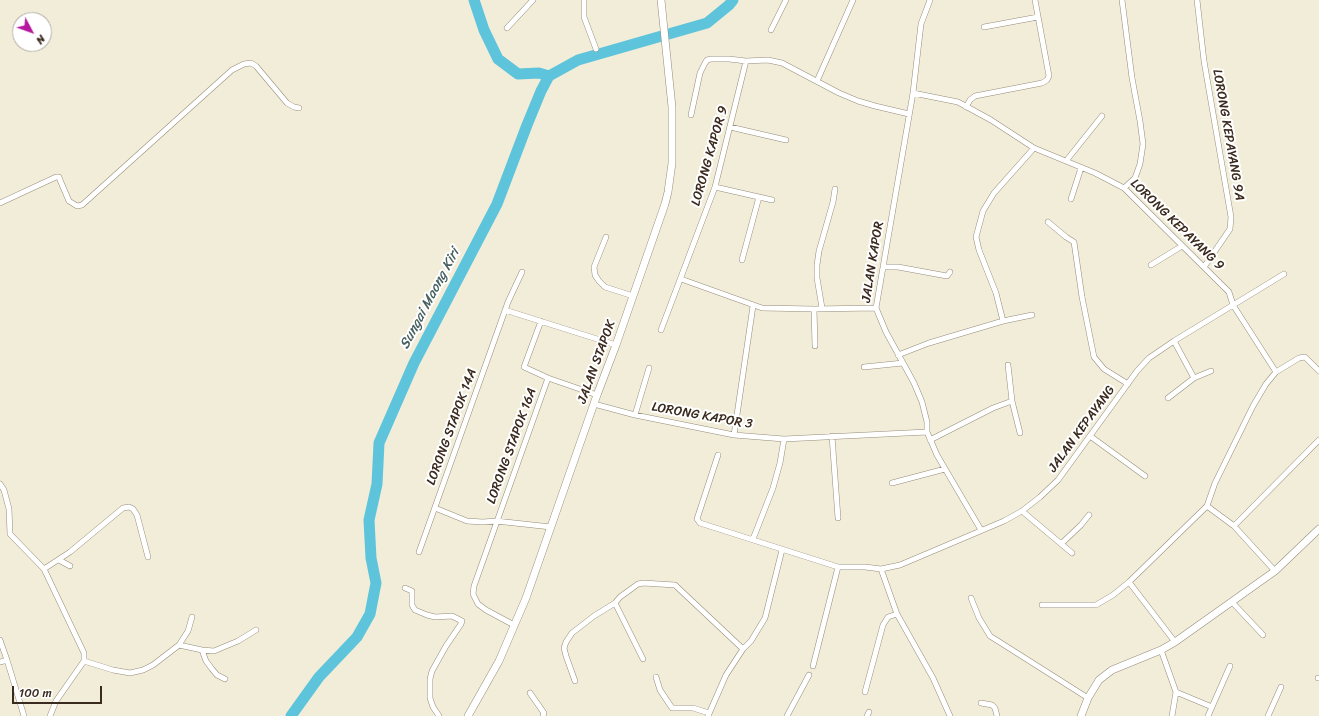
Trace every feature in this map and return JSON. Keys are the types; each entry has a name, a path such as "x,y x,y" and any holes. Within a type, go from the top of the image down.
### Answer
{"main road":[{"name":"JALAN STAPOK","path":"468,716 508,643 526,598 658,226 668,192 673,142 672,107 661,3"},
{"path":"1081,716 1088,698 1099,680 1112,670 1161,650 1174,642 1274,571 1319,529"}],"street":[{"path":"507,28 533,0"},
{"path":"771,30 786,0"},
{"path":"817,81 853,0"},
{"name":"JALAN KAPOR","path":"930,0 921,24 913,93 876,308 922,402 927,422 927,432 930,440 944,469 981,530"},
{"path":"966,107 970,100 975,96 1042,83 1047,80 1048,76 1035,0"},
{"path":"1122,0 1132,78 1143,144 1140,164 1135,178 1124,188"},
{"name":"LORONG KEPAYANG 9A","path":"1197,0 1204,61 1231,217 1230,229 1204,267"},
{"path":"585,1 584,17 596,50"},
{"path":"984,27 1038,17"},
{"path":"691,115 700,73 707,60 729,59 746,61 768,60 782,63 839,93 858,101 909,114"},
{"name":"LORONG KAPOR 9","path":"661,330 715,187 746,61"},
{"path":"0,203 56,177 59,178 69,201 77,206 82,205 232,70 244,64 251,63 256,66 282,98 294,107 299,108"},
{"name":"LORONG KEPAYANG 9","path":"913,93 958,102 991,120 1034,148 1110,180 1124,188 1229,292 1233,305 1276,372"},
{"path":"1066,161 1102,116"},
{"path":"730,127 786,140"},
{"path":"1003,321 996,293 979,250 976,237 983,211 994,193 1034,148"},
{"path":"1071,200 1082,168"},
{"path":"715,187 772,200"},
{"path":"822,308 817,278 817,265 819,251 833,202 835,189"},
{"path":"742,260 758,197"},
{"path":"1048,222 1074,242 1082,297 1094,356 1104,369 1128,384"},
{"path":"606,237 594,267 595,275 605,287 633,296"},
{"path":"1151,265 1182,246"},
{"path":"883,267 898,267 947,276 950,272"},
{"name":"LORONG STAPOK 14A","path":"419,552 511,293 522,272"},
{"name":"JALAN KEPAYANG","path":"718,455 697,519 700,523 838,567 865,567 881,569 900,565 1004,521 1040,497 1058,480 1137,371 1149,358 1174,341 1284,274"},
{"path":"681,279 753,306 770,309 876,308"},
{"path":"734,435 753,306"},
{"path":"814,309 815,346"},
{"path":"505,310 616,345"},
{"path":"898,355 929,343 1003,321 1032,316"},
{"path":"541,321 524,367 548,378 597,395"},
{"path":"1174,341 1194,378"},
{"path":"1042,605 1096,605 1113,595 1129,582 1207,506 1215,483 1253,406 1266,384 1276,372 1299,358 1305,357 1319,371"},
{"path":"864,367 902,363"},
{"path":"1008,365 1012,401 1020,433"},
{"path":"635,414 649,368"},
{"path":"1168,398 1194,378 1211,371"},
{"name":"LORONG STAPOK 16A","path":"514,625 478,604 473,594 474,586 548,378"},
{"path":"930,440 993,408 1012,401"},
{"name":"LORONG KAPOR 3","path":"594,404 734,435 784,439 927,432"},
{"path":"832,436 838,518"},
{"path":"1090,436 1145,476"},
{"path":"753,539 773,488 780,463 784,439"},
{"path":"1234,526 1319,440"},
{"path":"892,483 944,469"},
{"path":"0,484 4,490 9,509 10,534 44,569 84,653 84,661 56,701 50,716"},
{"path":"1207,506 1234,526 1274,571"},
{"path":"44,569 59,560 110,517 123,508 129,507 133,509 137,515 148,557"},
{"path":"435,508 467,521 496,522 551,528"},
{"path":"1022,510 1072,553"},
{"path":"1060,544 1081,525 1089,515"},
{"path":"656,677 660,690 669,706 672,708 693,708 708,715 726,676 766,618 782,550"},
{"path":"59,560 70,566"},
{"path":"813,666 838,567"},
{"path":"881,569 897,614 933,678 950,716"},
{"path":"1129,582 1174,642"},
{"path":"575,681 564,648 566,642 572,633 594,616 615,603 620,597 638,584 647,583 675,585 743,650"},
{"path":"405,588 412,591 412,605 415,610 435,617 452,616 462,621 432,671 430,679 430,698 433,707 439,716"},
{"path":"971,598 979,618 990,636 1088,698"},
{"path":"1232,602 1263,635"},
{"path":"615,603 643,659"},
{"path":"865,692 883,624 888,617 897,614"},
{"path":"84,661 113,670 130,673 144,670 179,645 188,631 192,618"},
{"path":"179,645 214,651 228,646 256,630"},
{"path":"0,640 24,716"},
{"path":"202,650 206,661 212,669 217,675 225,679"},
{"path":"1161,650 1176,692 1172,716"},
{"path":"0,662 7,660"},
{"path":"1208,716 1230,666"},
{"path":"787,716 809,675"},
{"path":"1268,716 1281,687"},
{"path":"1176,692 1212,707"},
{"path":"530,693 544,713 543,716"},
{"path":"982,703 992,705 995,708 997,716"}],"waterway":[{"path":"474,0 484,30 498,59 518,74 539,73 549,76"},
{"name":"Sungai Maong Kiri","path":"291,716 319,677 357,637 370,614 376,583 371,558 369,520 377,484 379,443 414,363 497,204 527,125 549,76 578,60 707,23 733,0"}]}
